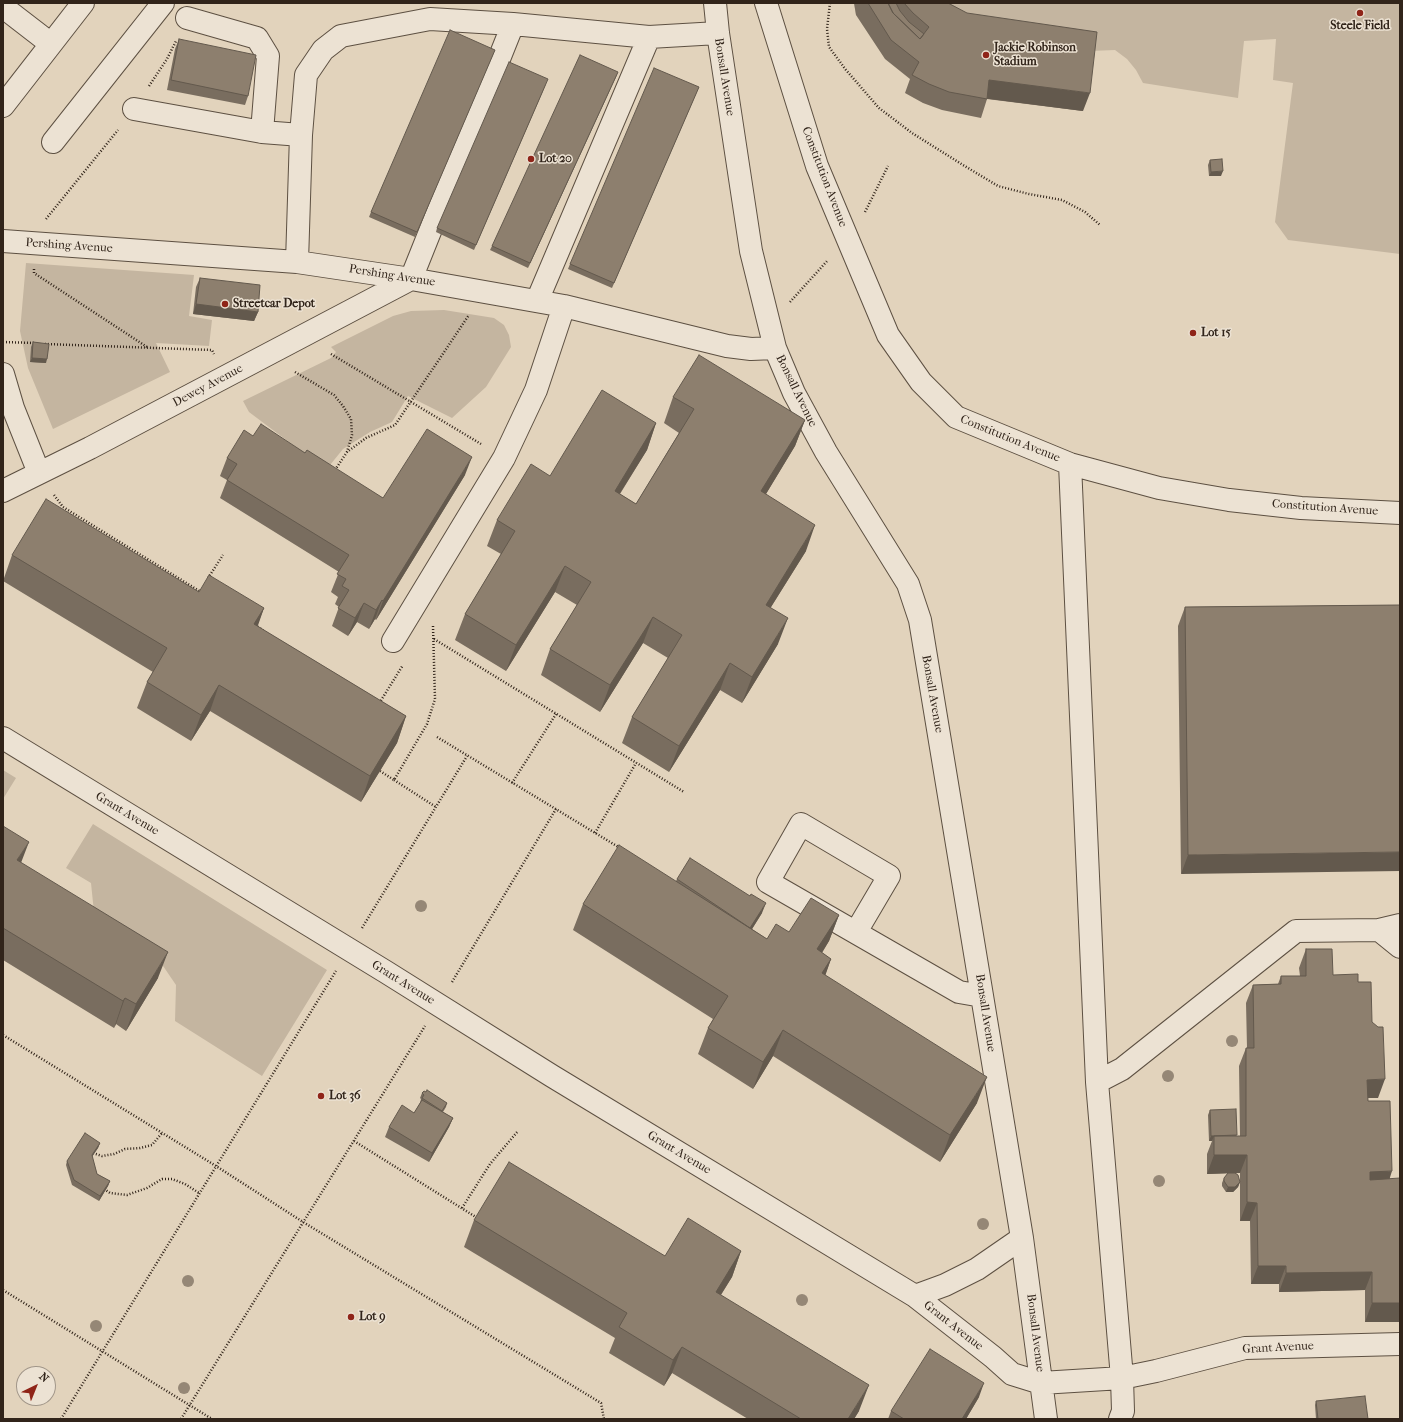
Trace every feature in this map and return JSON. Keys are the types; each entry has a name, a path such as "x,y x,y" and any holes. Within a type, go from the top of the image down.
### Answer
{"street":[{"path":"3,106 83,3"},
{"path":"53,142 163,3"},
{"name":"Bonsall Avenue","path":"715,3 718,33 751,251 775,348 794,393 826,452 908,584 920,620 1022,1238 1046,1419"},
{"name":"Constitution Avenue","path":"766,3 817,166 888,335 921,382 956,417 1070,464 1159,488 1229,500 1301,508 1400,513"},
{"path":"3,8 51,44"},
{"path":"187,18 257,38 268,56 262,132"},
{"path":"297,262 301,135 306,75 323,50 341,36 430,19 513,24 649,38 718,33"},
{"path":"411,279 513,24"},
{"path":"537,301 649,38"},
{"path":"134,108 262,132 301,135"},
{"name":"Pershing Avenue","path":"3,240 297,262 411,279 564,306 714,343 751,349 775,348"},
{"name":"Dewey Avenue","path":"3,491 90,448 411,279"},
{"path":"393,641 504,458 536,390 564,306"},
{"path":"3,374 13,408 39,474"},
{"path":"1070,464 1097,1082 1122,1378 1123,1411 1120,1419"},
{"name":"Grant Avenue","path":"3,738 386,972 552,1076 914,1296 1012,1374 1041,1383 1122,1378 1156,1371 1245,1348 1400,1344"},
{"path":"856,932 889,876 801,824 768,882 959,992 982,996"},
{"path":"1097,1082 1122,1069 1296,931 1379,930 1400,925"},
{"path":"1379,930 1400,948"},
{"path":"914,1296 945,1285 977,1269 1022,1238"}],"path":[{"path":"830,3 827,29 829,47 846,70 879,108 912,133 963,166 998,186 1062,200 1085,212 1100,225"},
{"path":"862,217 888,166"},
{"path":"788,304 830,258"},
{"path":"34,267 34,273 148,348"},
{"path":"347,452 366,438 395,425 484,292"},
{"path":"3,342 212,350 214,355"},
{"path":"330,354 411,401 504,458"},
{"path":"295,372 334,395 351,419 352,435 347,452 334,471"},
{"path":"52,491 63,507 207,595"},
{"path":"208,579 223,555"},
{"path":"200,591 204,585"},
{"path":"253,624 267,632"},
{"path":"394,780 427,724 435,699 433,625"},
{"path":"434,639 684,792"},
{"path":"374,698 380,702"},
{"path":"512,783 556,714"},
{"path":"438,737 622,849"},
{"path":"359,933 467,756"},
{"path":"595,833 636,763"},
{"path":"380,771 436,807"},
{"path":"451,982 556,809"},
{"path":"61,1419 339,965"},
{"path":"181,1419 427,1023"},
{"path":"3,1035 216,1166 303,1222 601,1403 604,1419"},
{"path":"462,1208 490,1164 518,1131"},
{"path":"88,1152 102,1156 114,1154 125,1149 140,1148 152,1145 162,1133"},
{"path":"354,1141 481,1220"},
{"path":"98,1186 110,1193 127,1195 147,1188 162,1179 172,1179 185,1184 199,1193"},
{"path":"3,1290 212,1419"}],"shaded area":[{"path":"854,3 1400,3 1400,254 1288,240 1275,222 1293,83 1273,80 1276,39 1244,41 1238,98 1143,83 1136,70 1127,59 1115,50 1090,51 1083,111 982,98 856,15"},
{"path":"26,263 194,275 189,316 212,320 209,346 156,343 170,372 53,429 28,368 20,331"},
{"path":"444,310 494,318 504,325 509,335 511,347 486,387 452,418 408,396 392,422 370,432 343,449 326,470 249,412 243,401 331,358 336,352 331,347 393,316 411,311"},
{"path":"3,770 16,778 3,799"},
{"path":"93,824 327,970 262,1076 175,1021 176,985 159,960 95,922 91,883 66,868"}],"building":[{"path":"868,3 888,3 893,13 920,39 929,27 904,3 948,3 967,13 1097,32 1090,93 989,80 987,99 949,92 929,84 912,75 919,62 891,40"},
{"path":"888,3 896,3 900,11 909,22 924,34 920,39 893,13"},
{"path":"450,30 495,50 417,232 371,212"},
{"path":"179,39 256,55 248,96 171,80"},
{"path":"580,55 618,72 530,263 492,246"},
{"path":"509,62 548,79 476,245 437,228"},
{"path":"654,68 699,87 614,283 570,264"},
{"path":"1222,159 1223,171 1211,172 1210,160"},
{"name":"Streetcar Depot","path":"200,278 260,285 258,312 196,304"},
{"path":"33,342 49,344 47,359 32,358"},
{"path":"699,355 805,420 761,491 815,525 766,605 788,618 752,677 730,663 679,746 632,717 682,635 653,617 610,685 550,649 591,582 565,566 516,645 465,614 515,531 497,520 531,464 550,476 602,390 656,423 615,491 636,504 694,409 673,397"},
{"path":"261,424 305,453 307,450 383,498 427,429 472,457 376,610 364,603 355,618 338,608 349,590 342,586 346,579 337,574 349,555 227,480 237,464 227,458 244,430 253,436"},
{"path":"46,499 199,592 209,575 264,608 254,624 406,716 370,776 219,685 201,715 147,682 167,648 12,555"},
{"path":"1400,605 1400,852 1188,855 1185,607"},
{"path":"3,826 29,842 17,860 168,952 136,1004 125,998 123,1001 3,928"},
{"path":"619,845 767,939 776,924 789,932 811,898 839,915 817,949 831,959 822,973 987,1077 950,1135 783,1030 763,1062 708,1028 728,996 583,904"},
{"path":"690,858 750,896 751,894 766,903 750,928 677,879"},
{"path":"1306,949 1332,949 1333,975 1358,974 1358,982 1371,982 1372,1022 1378,1027 1383,1027 1385,1079 1367,1080 1368,1101 1390,1101 1392,1171 1370,1172 1370,1180 1400,1178 1400,1303 1372,1303 1372,1272 1286,1273 1286,1266 1258,1266 1257,1203 1247,1202 1247,1155 1214,1155 1214,1136 1246,1136 1246,1048 1254,1048 1253,985 1281,984 1281,976 1306,976"},
{"path":"427,1090 447,1103 442,1111 422,1098 424,1095 422,1093 424,1091 426,1092"},
{"path":"422,1100 453,1118 432,1153 389,1127 402,1105 414,1113"},
{"path":"1236,1109 1237,1135 1211,1136 1210,1110"},
{"path":"85,1133 100,1143 92,1155 97,1174 110,1181 100,1196 74,1180 67,1161"},
{"path":"509,1162 665,1256 688,1218 741,1251 716,1292 869,1385 848,1419 801,1419 682,1347 673,1360 619,1327 627,1313 474,1220"},
{"path":"1228,1173 1235,1173 1238,1175 1240,1182 1235,1187 1228,1187 1224,1181 1224,1178"},
{"path":"930,1349 984,1383 962,1419 904,1419 891,1411"},
{"path":"1365,1396 1368,1419 1318,1419 1316,1401"}],"place":[{"name":"Steele Field","path":"1360,13"},
{"name":"Jackie Robinson Stadium","path":"986,55"},
{"name":"Lot 20","path":"531,159"},
{"name":"Streetcar Depot","path":"225,304"},
{"name":"Lot 15","path":"1193,333"},
{"name":"Lot 36","path":"321,1096"},
{"name":"Lot 9","path":"351,1317"}]}
